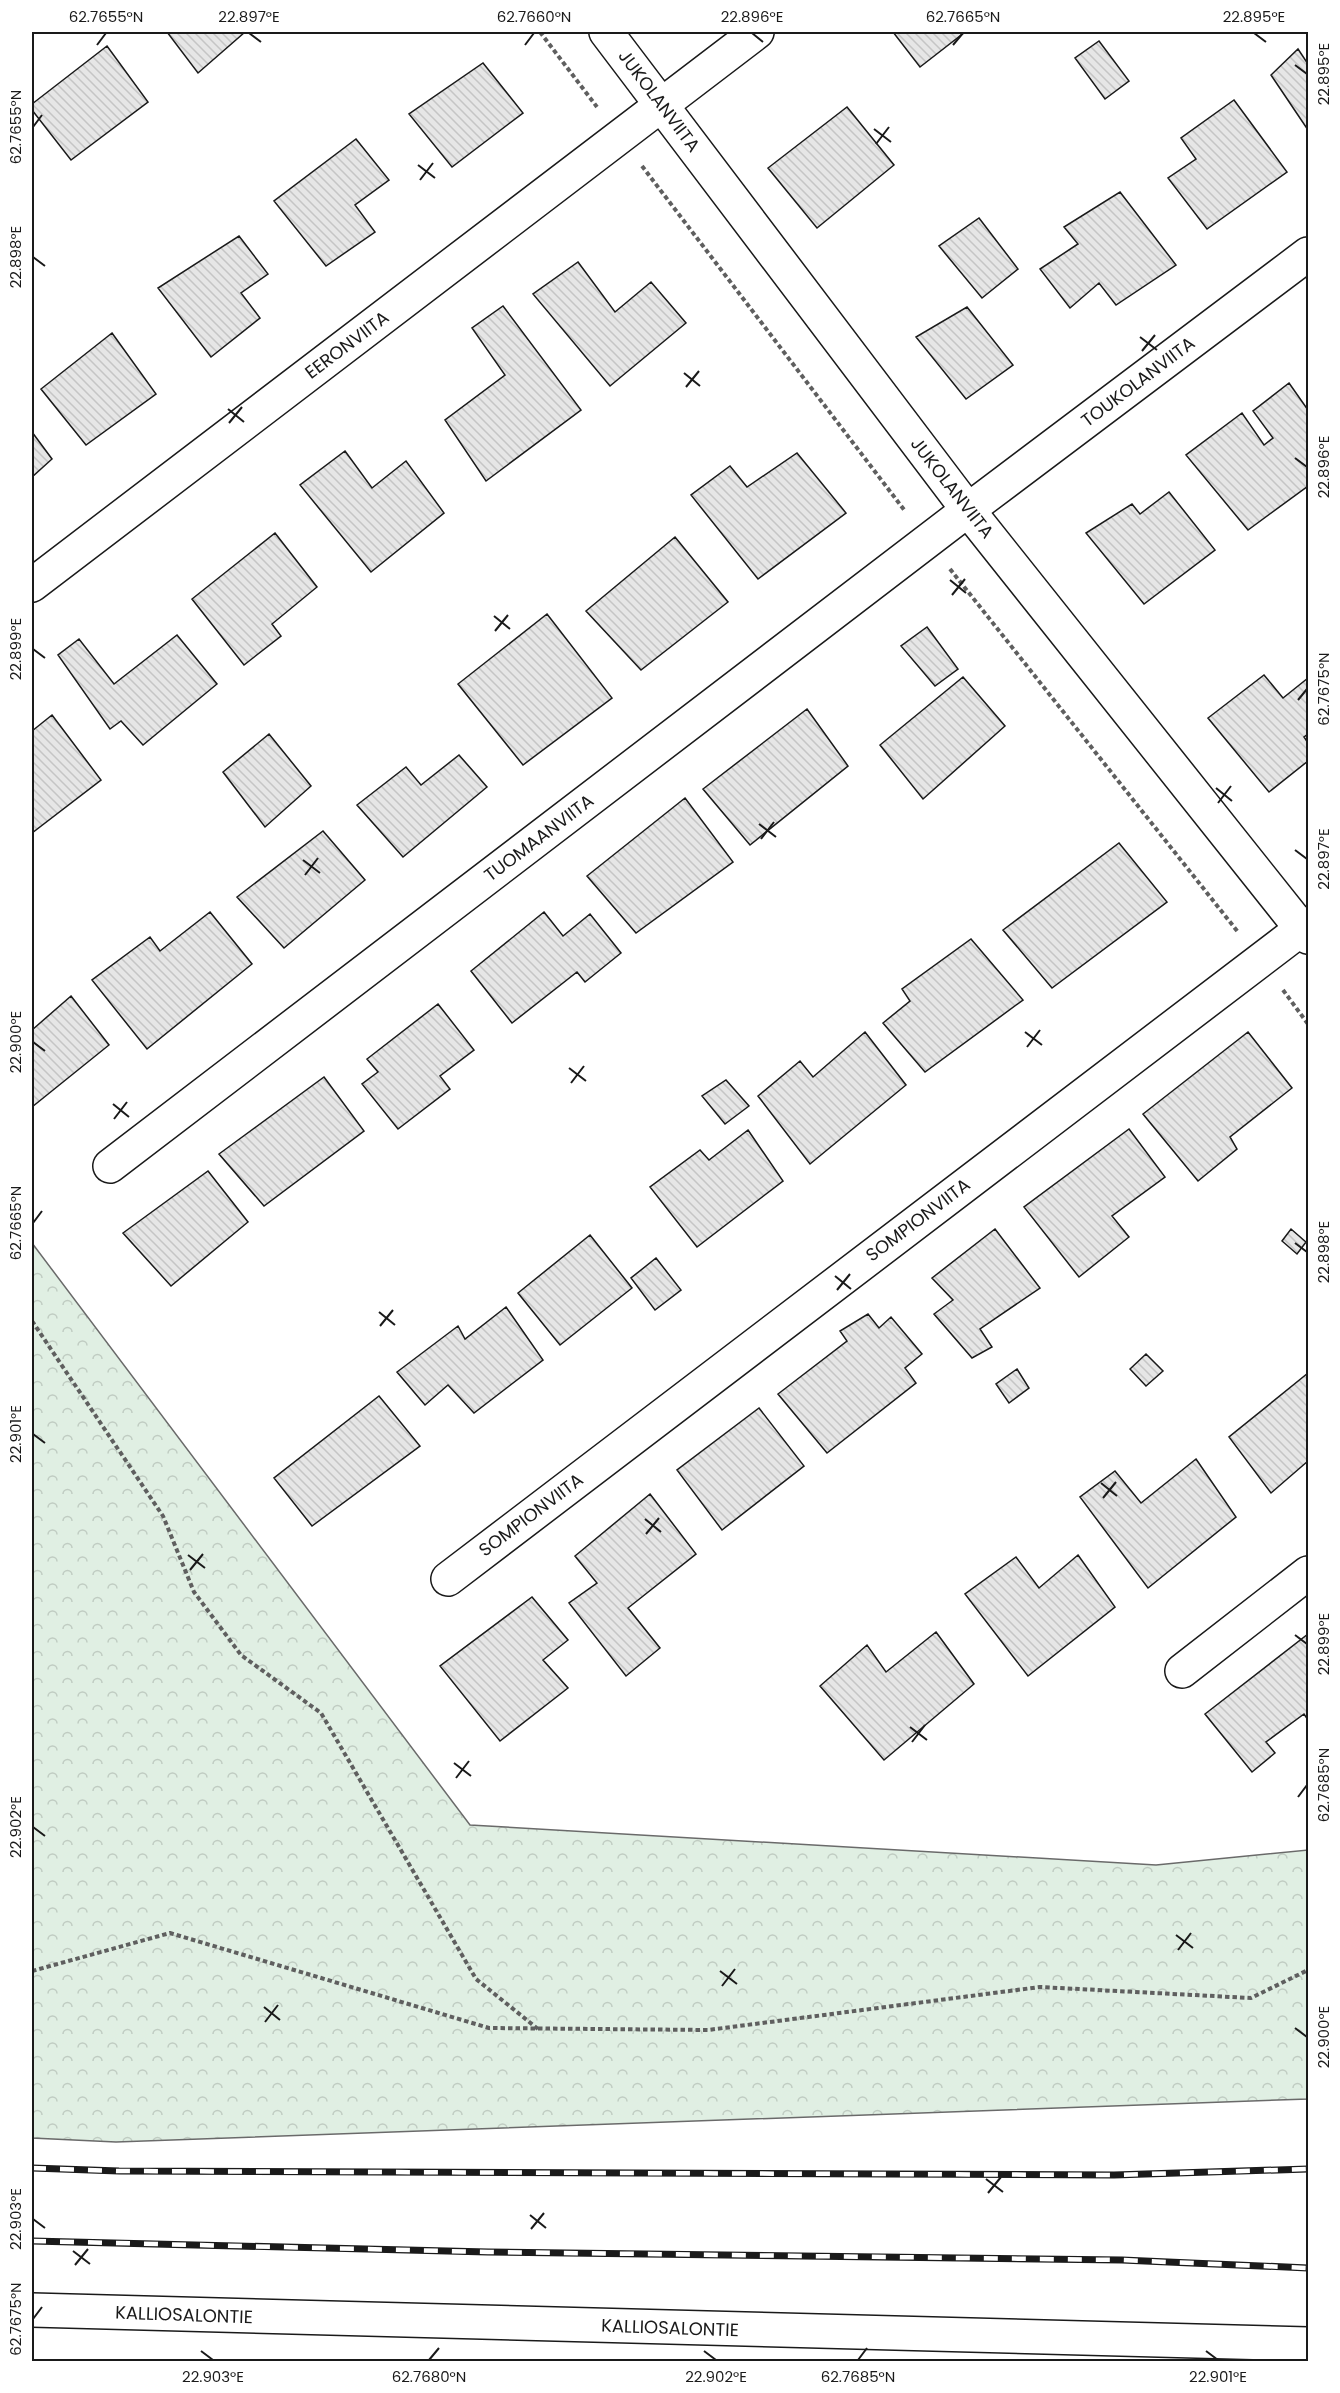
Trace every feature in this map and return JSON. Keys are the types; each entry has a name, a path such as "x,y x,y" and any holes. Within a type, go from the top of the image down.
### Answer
{"street":[{"name":"JUKOLANVIITA","path":"606,32 968,510 1306,930"},
{"name":"EERONVIITA","path":"32,585 757,32"},
{"name":"TOUKOLANVIITA","path":"968,510 1308,254"},
{"name":"TUOMAANVIITA","path":"110,1166 968,510"},
{"name":"SOMPIONVIITA","path":"448,1579 1306,930"},
{"path":"1182,1671 1308,1573"},
{"name":"KALLIOSALONTIE","path":"32,2310 1308,2344"}],"path":[{"path":"32,1321 163,1516 195,1592 242,1656 321,1713 476,1979 538,2029"},
{"path":"32,1971 170,1933 489,2028 708,2030 1040,1987 1251,1998 1308,1970"}],"green space":[{"path":"32,1243 470,1825 1156,1865 1308,1850 1308,2099 116,2142 32,2138"}],"building":[{"path":"167,32 245,32 198,73"},
{"path":"893,32 965,32 920,67"},
{"path":"1099,41 1129,81 1105,99 1075,58"},
{"path":"107,46 148,102 71,160 32,110 32,104"},
{"path":"1298,49 1308,64 1308,130 1271,75"},
{"path":"483,63 523,113 452,167 409,114"},
{"path":"1234,100 1287,172 1207,229 1168,178 1196,159 1181,138"},
{"path":"847,107 894,165 817,228 768,168"},
{"path":"356,139 389,180 355,205 375,232 326,266 274,201"},
{"path":"1120,192 1176,265 1116,305 1099,283 1070,308 1040,269 1078,244 1064,227"},
{"path":"979,218 1018,269 982,298 939,246"},
{"path":"239,236 268,274 241,293 260,318 211,357 158,288"},
{"path":"578,262 615,312 651,282 686,323 610,386 533,294"},
{"path":"503,306 581,410 486,481 445,420 505,375 472,328"},
{"path":"967,307 1013,365 966,399 916,337"},
{"path":"112,333 156,394 86,445 41,389"},
{"path":"1289,383 1308,410 1308,486 1248,530 1186,455 1242,413 1264,445 1273,438 1253,411"},
{"path":"32,432 52,459 32,477"},
{"path":"345,451 372,488 406,461 444,513 371,572 300,485"},
{"path":"797,453 846,513 758,579 691,495 730,466 747,487"},
{"path":"1169,492 1215,550 1144,604 1086,533 1132,504 1140,514"},
{"path":"275,533 317,587 272,624 281,636 244,665 192,599"},
{"path":"675,537 728,602 641,670 586,611"},
{"path":"547,614 612,698 523,765 458,684"},
{"path":"927,627 958,669 935,686 901,646"},
{"path":"177,635 217,684 143,745 121,721 110,729 58,655 79,639 114,684"},
{"path":"1264,675 1283,698 1308,678 1308,734 1304,737 1308,743 1308,761 1269,792 1208,718"},
{"path":"963,677 1005,726 923,799 880,745"},
{"path":"807,709 848,766 750,845 703,789"},
{"path":"52,715 101,780 32,833 32,731"},
{"path":"269,734 311,786 265,827 223,772"},
{"path":"459,755 487,787 403,857 357,805 406,767 421,785"},
{"path":"685,798 733,862 636,933 587,876"},
{"path":"323,831 365,880 284,948 237,897"},
{"path":"1119,843 1167,902 1052,988 1003,930"},
{"path":"210,912 252,964 147,1049 92,980 150,937 160,951"},
{"path":"544,912 563,936 590,914 621,953 585,982 577,972 512,1023 471,971"},
{"path":"971,939 1023,1000 925,1072 883,1023 910,1001 902,989"},
{"path":"71,996 109,1045 32,1107 32,1030"},
{"path":"438,1004 474,1050 440,1076 450,1089 398,1129 362,1084 378,1072 367,1059"},
{"path":"865,1032 906,1085 810,1164 758,1096 800,1061 813,1077"},
{"path":"1248,1032 1292,1088 1230,1137 1237,1149 1198,1181 1143,1114"},
{"path":"324,1077 364,1131 264,1206 219,1154"},
{"path":"726,1080 749,1106 725,1124 702,1096"},
{"path":"1129,1129 1165,1177 1112,1216 1129,1237 1079,1277 1024,1207"},
{"path":"748,1130 783,1181 697,1247 650,1187 700,1150 709,1160"},
{"path":"208,1171 248,1222 171,1286 123,1233"},
{"path":"995,1229 1040,1288 980,1329 992,1347 972,1358 934,1314 953,1300 932,1278"},
{"path":"1291,1229 1306,1242 1297,1254 1282,1241"},
{"path":"590,1235 632,1288 560,1345 518,1293"},
{"path":"656,1258 681,1290 655,1310 631,1278"},
{"path":"506,1307 543,1360 474,1413 448,1385 425,1405 397,1372 458,1326 465,1339"},
{"path":"868,1314 879,1328 891,1317 922,1354 905,1368 916,1383 827,1453 778,1394 847,1341 840,1331"},
{"path":"1146,1354 1163,1371 1146,1386 1130,1369"},
{"path":"1017,1369 1029,1388 1009,1403 996,1384"},
{"path":"1308,1373 1308,1461 1271,1493 1229,1437"},
{"path":"379,1396 420,1446 312,1526 274,1478"},
{"path":"759,1408 804,1466 722,1530 677,1470"},
{"path":"1196,1459 1236,1517 1148,1588 1080,1497 1115,1471 1141,1503"},
{"path":"650,1494 696,1554 628,1608 660,1648 626,1676 569,1603 597,1583 575,1556"},
{"path":"1078,1555 1115,1607 1028,1676 965,1594 1016,1557 1039,1588"},
{"path":"532,1597 568,1640 543,1660 568,1688 500,1741 440,1666"},
{"path":"936,1632 974,1684 884,1760 820,1686 867,1645 886,1672"},
{"path":"1308,1634 1308,1720 1304,1714 1266,1742 1275,1753 1252,1772 1205,1714"}],"railway":[{"path":"32,2168 119,2171 1114,2175 1308,2169"},
{"path":"32,2241 488,2252 1122,2260 1308,2268"}]}
